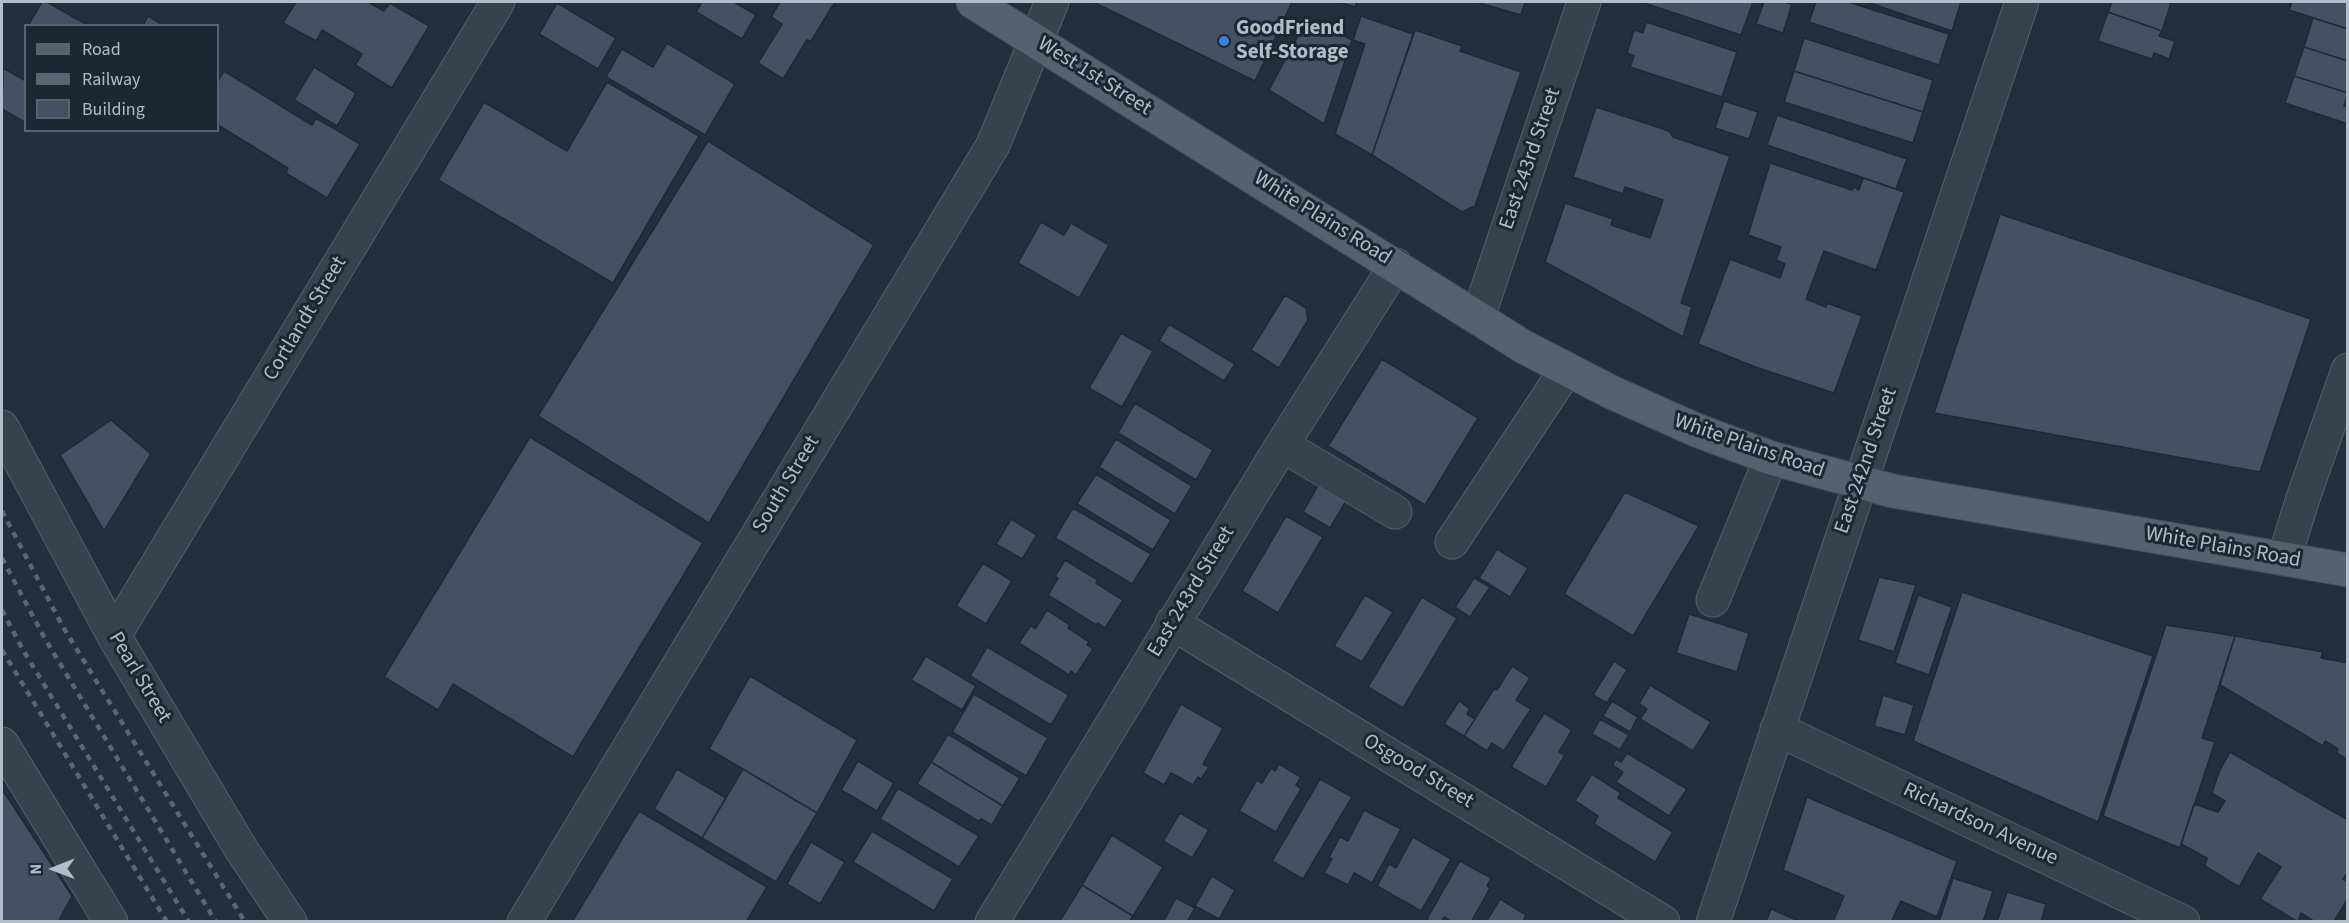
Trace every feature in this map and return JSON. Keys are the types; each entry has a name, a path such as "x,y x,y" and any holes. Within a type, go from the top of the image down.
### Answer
{"main road":[{"name":"West 1st Street","path":"973,2 1215,152"},
{"name":"White Plains Road","path":"1215,152 1524,347 1653,412 1771,458 1860,483 2348,570"}],"street":[{"name":"Cortlandt Street","path":"114,636 498,2"},
{"name":"South Street","path":"524,921 993,145 1052,2"},
{"name":"East 243rd Street","path":"1478,317 1584,2"},
{"name":"East 242nd Street","path":"1713,921 2022,2"},
{"name":"East 243rd Street","path":"992,921 1172,623 1396,265"},
{"path":"1452,542 1566,370"},
{"path":"2284,559 2348,370"},
{"name":"Pearl Street","path":"2,427 114,636 241,849 290,921"},
{"path":"1282,445 1395,513"},
{"path":"1713,600 1771,458"},
{"name":"Osgood Street","path":"1172,623 1663,921"},
{"name":"Richardson Avenue","path":"1777,729 2183,921"},
{"path":"2,744 111,921"}],"building":[{"path":"42,2 47,2 86,24 29,24"},
{"path":"296,2 368,2 384,11 390,3 429,26 392,88 355,65 362,54 322,30 316,41 283,23"},
{"path":"702,2 734,2 756,15 742,39 696,12"},
{"path":"780,2 835,2 811,41 807,40 783,79 758,63 782,24 771,17"},
{"name":"GoodFriend Self-Storage","path":"1093,2 1292,2 1255,81"},
{"path":"1338,2 1357,2 1355,7"},
{"path":"1476,2 1525,2 1521,15"},
{"path":"1641,2 1753,2 1741,35"},
{"path":"1764,2 1792,4 1783,33 1756,24"},
{"path":"1816,2 1848,2 1949,34 1939,65 1809,22"},
{"path":"1867,2 1961,2 1952,31"},
{"path":"2112,2 2171,3 2162,31 2108,12"},
{"path":"2292,2 2348,2 2348,29 2289,10"},
{"path":"557,3 616,38 598,69 539,34"},
{"path":"2108,12 2162,31 2159,36 2175,41 2169,59 2154,53 2152,59 2098,41"},
{"path":"148,16 162,24 144,24"},
{"path":"1361,16 1413,34 1372,155 1335,134 1365,44 1353,40"},
{"path":"1308,17 1352,40 1324,124 1269,90"},
{"path":"2313,18 2348,29 2348,61 2304,47"},
{"path":"1646,22 1737,52 1722,97 1630,67 1634,56 1627,53 1634,30 1643,33"},
{"path":"1415,30 1462,46 1460,51 1521,72 1475,206 1462,212 1372,155"},
{"path":"1804,38 1933,80 1923,112 1794,71"},
{"path":"667,43 735,84 705,135 606,77 622,49 653,67"},
{"path":"2304,47 2348,61 2348,93 2294,76"},
{"path":"314,67 356,93 337,126 294,100"},
{"path":"3,68 24,80 24,122 2,109"},
{"path":"224,71 312,125 316,118 360,144 327,198 286,173 288,168 219,126 219,79"},
{"path":"1794,71 1923,112 1913,143 1784,102"},
{"path":"2294,76 2348,93 2344,106 2348,107 2348,124 2285,103"},
{"path":"607,82 699,136 613,283 438,180 484,102 567,151"},
{"path":"1724,101 1758,112 1749,139 1715,128"},
{"path":"1596,107 1669,131 1673,137 1730,156 1681,303 1692,307 1683,337 1545,262 1565,203 1613,219 1611,225 1650,238 1663,200 1625,187 1623,194 1573,177"},
{"path":"1777,115 1907,159 1896,189 1767,145"},
{"path":"708,141 874,245 709,523 538,416"},
{"path":"1770,163 1852,190 1854,187 1859,190 1863,178 1904,192 1876,270 1824,251 1806,299 1826,307 1827,303 1862,316 1834,393 1758,368 1698,344 1730,259 1780,278 1785,264 1776,260 1781,247 1748,235"},
{"path":"2000,214 2311,319 2260,472 1934,413"},
{"path":"1041,222 1064,235 1071,223 1109,245 1079,298 1018,263"},
{"path":"1285,295 1306,308 1308,320 1279,368 1251,350"},
{"path":"1169,324 1235,364 1224,381 1159,341"},
{"path":"1121,333 1153,351 1122,407 1089,388"},
{"path":"1382,359 1478,418 1425,505 1328,446"},
{"path":"1135,403 1213,450 1196,480 1118,433"},
{"path":"111,420 151,454 104,531 60,455"},
{"path":"530,437 703,543 573,757 453,684 438,710 384,677"},
{"path":"1116,439 1192,486 1175,514 1099,467"},
{"path":"1096,474 1171,520 1153,550 1077,504"},
{"path":"1319,484 1346,501 1330,528 1303,512"},
{"path":"1625,492 1699,526 1633,636 1564,594"},
{"path":"1073,508 1151,554 1132,584 1055,538"},
{"path":"1286,516 1323,537 1278,613 1242,591"},
{"path":"1011,519 1037,535 1022,559 996,544"},
{"path":"1497,549 1528,568 1510,597 1479,578"},
{"path":"1065,560 1098,580 1096,583 1123,600 1105,628 1098,623 1096,625 1048,595 1058,578 1055,576"},
{"path":"983,563 1012,581 986,624 956,606"},
{"path":"1879,577 1916,585 1894,652 1858,640"},
{"path":"1474,578 1490,587 1470,617 1455,607"},
{"path":"1962,592 2153,656 2098,822 1913,741"},
{"path":"1365,595 1393,612 1362,662 1334,646"},
{"path":"1918,595 1952,607 1929,675 1895,663"},
{"path":"1422,597 1457,618 1403,708 1368,687"},
{"path":"1047,610 1070,625 1068,628 1089,642 1087,645 1093,649 1076,675 1071,671 1069,675 1019,643 1031,625 1035,629"},
{"path":"1689,614 1749,633 1737,672 1676,653"},
{"path":"2166,625 2235,636 2202,738 2215,742 2180,848 2103,816"},
{"path":"2235,636 2323,652 2321,658 2348,663 2348,760 2337,753 2338,749 2325,741 2323,746 2220,685"},
{"path":"987,647 1069,695 1051,725 970,676"},
{"path":"926,656 976,686 962,710 911,680"},
{"path":"1614,661 1627,670 1607,703 1593,695"},
{"path":"1512,666 1530,678 1516,700 1531,709 1504,751 1492,743 1487,751 1464,736 1494,689 1497,690"},
{"path":"750,676 857,740 817,813 709,749"},
{"path":"1650,685 1711,722 1693,751 1640,719 1647,709 1639,704"},
{"path":"974,694 1048,738 1026,776 952,732"},
{"path":"1883,695 1914,705 1905,735 1874,726"},
{"path":"1459,701 1470,709 1467,714 1475,719 1464,736 1444,724"},
{"path":"1612,701 1638,717 1630,732 1603,716"},
{"path":"1181,704 1223,728 1203,764 1209,767 1201,779 1198,777 1193,785 1171,773 1164,785 1143,773"},
{"path":"1544,713 1572,730 1559,752 1565,755 1546,787 1511,767"},
{"path":"1600,719 1629,735 1620,750 1592,734"},
{"path":"948,734 1020,778 1003,806 931,762"},
{"path":"2230,752 2348,820 2348,872 2343,879 2348,882 2348,898 2334,922 2315,922 2301,913 2298,922 2260,899 2281,867 2258,853 2239,887 2205,866 2207,858 2181,844 2194,804 2218,812 2225,801 2212,793 2219,772"},
{"path":"1627,753 1687,789 1669,816 1616,782 1623,772 1612,765 1616,759 1621,762"},
{"path":"858,761 894,783 877,811 841,790"},
{"path":"931,762 1003,806 992,825 981,819 978,821 917,784"},
{"path":"1279,764 1301,777 1296,785 1301,789 1276,832 1239,811 1257,780 1262,783 1271,768 1275,771"},
{"path":"677,769 726,798 702,838 654,809"},
{"path":"743,769 817,813 776,882 702,838"},
{"path":"1592,774 1621,793 1618,798 1673,832 1655,862 1594,824 1598,816 1575,801"},
{"path":"1320,779 1352,797 1303,879 1272,861"},
{"path":"898,788 979,836 959,867 880,819"},
{"path":"2,789 72,896 58,922 2,922"},
{"path":"1807,797 1957,861 1937,917 1901,901 1892,920 1895,922 1833,922 1844,896 1783,870"},
{"path":"1364,810 1401,829 1372,883 1354,873 1348,885 1324,873 1332,859 1329,857 1340,837 1348,841"},
{"path":"639,811 767,887 746,922 572,922"},
{"path":"1180,813 1209,830 1192,858 1163,841"},
{"path":"872,831 953,879 934,911 853,862"},
{"path":"1112,835 1163,867 1133,916 1082,885"},
{"path":"1413,837 1451,859 1421,911 1377,886 1389,864 1396,868"},
{"path":"811,842 845,862 820,904 787,884"},
{"path":"1460,861 1491,878 1487,886 1490,888 1471,922 1452,922 1444,917 1441,922 1431,922 1427,919"},
{"path":"1212,876 1235,890 1219,919 1195,906"},
{"path":"1953,878 1993,891 1983,922 1939,922"},
{"path":"1082,885 1133,916 1129,922 1059,922"},
{"path":"2007,892 2046,904 2041,922 1997,922"},
{"path":"1176,898 1195,908 1187,922 1163,922"},
{"path":"1500,899 1526,915 1523,922 1486,922"},
{"path":"1771,909 1801,922 1766,922"}],"railway":[{"path":"2,511 63,627 245,922"},
{"path":"2,558 44,637 216,922"},
{"path":"2,610 23,650 189,922"},
{"path":"2,650 167,922"}],"place":[{"name":"GoodFriend Self-Storage","path":"1224,41"}]}
